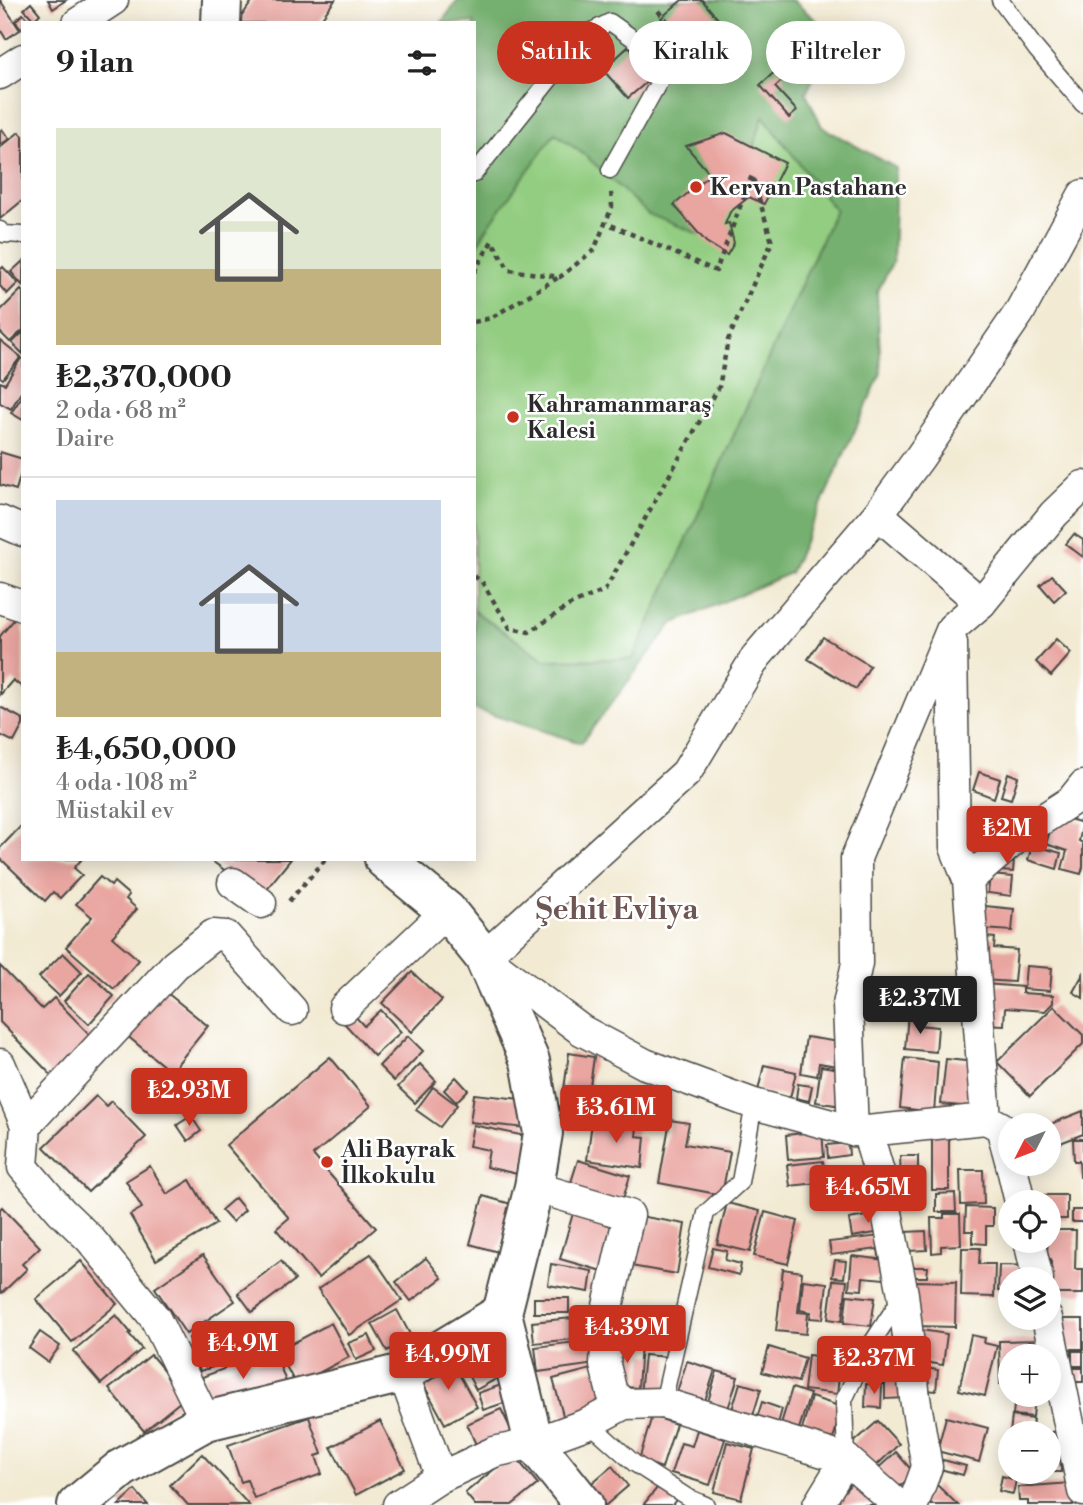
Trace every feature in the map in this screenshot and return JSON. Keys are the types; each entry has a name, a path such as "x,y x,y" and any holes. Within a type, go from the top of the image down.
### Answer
{"street":[{"path":"81,21 113,0"},
{"path":"221,21 222,0"},
{"path":"0,74 21,60"},
{"path":"484,957 686,773 756,657 878,514 1019,313 1083,195"},
{"path":"913,1505 928,1467 915,1398 903,1294 879,1172 860,1131 848,1005 857,963 856,858 951,628 981,603 1054,514 1083,486"},
{"path":"878,514 981,603"},
{"path":"0,522 21,530"},
{"path":"0,598 21,605"},
{"path":"951,628 955,847 968,880 986,1119"},
{"path":"968,880 1026,830 1071,801 1083,786"},
{"path":"386,861 447,911 484,957 581,1030 645,1064 754,1104 860,1131 986,1119 998,1125"},
{"path":"233,883 261,903"},
{"path":"344,1008 447,911"},
{"path":"26,1125 175,965 212,935 226,936 292,1010"},
{"path":"484,957 530,1061 543,1133 534,1186 502,1313 534,1443 584,1505"},
{"path":"0,1064 26,1125 23,1167 89,1239 155,1318 206,1421"},
{"path":"534,1186 629,1215 608,1306 605,1365 612,1393 624,1404"},
{"path":"77,1505 122,1468 206,1421 403,1373 502,1313"},
{"path":"1049,1330 1083,1491"},
{"path":"403,1373 441,1477"},
{"path":"398,1505 441,1477 494,1452 534,1443 589,1423 624,1404 663,1403 846,1459 898,1505"},
{"path":"818,1505 846,1459"}],"lane":[{"path":"1000,0 1036,49 1083,104"},
{"path":"476,172 586,34 610,22 629,36"},
{"path":"610,170 658,84"},
{"path":"0,230 3,234 21,235"},
{"path":"663,1403 706,1213 740,1182 754,1104"},
{"path":"846,1459 844,1400 868,1349 903,1294"},
{"path":"589,1423 634,1463 687,1497 706,1505"}],"path":[{"path":"659,11 668,21"},
{"path":"476,322 491,318 560,277 594,250 612,207 610,170"},
{"path":"476,578 482,582 510,628 529,632 570,605 605,590 719,387 728,340 772,242 752,175 716,271 606,223"},
{"path":"476,269 492,241 509,270 560,277"},
{"path":"261,903 277,915 324,861"}],"green space":[{"path":"458,0 792,0 817,21 766,21 766,84 811,84 806,93 822,127 896,168 893,261 877,293 881,373 790,573 672,624 581,743 476,710 476,612 545,660 633,659 835,210 763,116 752,152 716,241 648,214 586,156 555,133 476,247 476,21 442,21"},
{"path":"763,115 835,210 633,659 545,660 476,612 476,247 554,132 586,156 752,152"}],"building":[{"path":"0,0 20,30 6,39 0,29"},
{"path":"48,0 66,0 53,9"},
{"path":"253,0 335,0 319,21 238,21"},
{"path":"682,0 702,0 718,19 664,21 661,18"},
{"path":"31,3 40,14 34,20 24,9"},
{"path":"23,14 29,21 21,21 21,28 15,21"},
{"path":"629,46 629,84 644,84 628,98 615,83 615,59"},
{"path":"766,80 766,84 778,84 775,87 797,111 789,118 760,85"},
{"path":"2,129 9,139 0,145 0,131"},
{"path":"19,132 21,134 21,202 0,219 0,148"},
{"path":"726,133 785,163 764,204 749,197 730,212 725,224 729,223 734,243 727,255 706,242 674,205 710,174 686,146"},
{"path":"21,263 21,284 11,272"},
{"path":"3,267 18,283 7,294 0,286 0,270"},
{"path":"21,290 21,332 10,342 0,332 0,311"},
{"path":"21,334 21,352 12,343"},
{"path":"0,340 21,357 3,379 0,377"},
{"path":"21,358 21,392 11,409 0,403 0,382 5,384"},
{"path":"21,398 21,419 11,413"},
{"path":"0,452 21,458 21,473 16,490 0,485"},
{"path":"1074,534 1083,540 1083,557 1066,544"},
{"path":"1052,575 1066,590 1054,601 1040,585"},
{"path":"21,611 21,686 13,680 0,695 0,636"},
{"path":"823,637 870,666 856,689 808,659"},
{"path":"1056,639 1071,653 1051,676 1036,662"},
{"path":"0,707 21,718 21,729 14,742 0,735"},
{"path":"979,772 1000,779 994,798 973,790"},
{"path":"1008,773 1018,777 1011,799 1001,796"},
{"path":"1055,815 1083,823 1079,841 1083,843 1081,874 1062,869 1067,851 1046,844"},
{"path":"21,826 21,861 80,861 74,868 82,875 60,898 53,892 45,901 0,858 0,848"},
{"path":"1032,845 1061,853 1057,869 1028,860"},
{"path":"1002,859 1014,860 1013,872 1000,871"},
{"path":"212,861 289,861 261,896"},
{"path":"990,875 1013,877 1011,896 988,893"},
{"path":"100,877 111,886 114,882 129,895 126,899 137,909 112,937 139,960 114,989 66,947 92,917 76,904"},
{"path":"985,906 1014,909 1012,931 983,929"},
{"path":"986,937 995,938 994,948 1017,950 1014,982 982,980"},
{"path":"63,953 82,972 59,996 39,977"},
{"path":"0,966 42,1009 54,998 97,1042 57,1081 0,1022"},
{"path":"1026,966 1052,968 1050,991 1024,989"},
{"path":"412,972 442,1000 412,1032 382,1003"},
{"path":"89,973 114,996 89,1024 64,1001"},
{"path":"1083,974 1083,998 1073,992"},
{"path":"985,984 1022,987 1022,993 1053,995 1053,1003 1045,1011 1005,1008 1004,1025 982,1024"},
{"path":"161,988 208,1026 171,1072 125,1034"},
{"path":"1054,1006 1083,1035 1083,1044 1030,1096 997,1062"},
{"path":"381,1010 401,1032 374,1056 345,1024 354,1015 364,1026"},
{"path":"908,1013 918,1014 917,1025 938,1027 936,1052 905,1049"},
{"path":"408,1036 423,1051 394,1081 379,1066"},
{"path":"806,1037 846,1043 842,1067 819,1063 817,1076 801,1073"},
{"path":"569,1053 594,1057 589,1093 564,1089"},
{"path":"330,1057 371,1106 313,1155 376,1228 318,1278 276,1229 289,1218 226,1145"},
{"path":"905,1058 938,1062 934,1112 900,1108"},
{"path":"946,1059 975,1062 971,1107 941,1104"},
{"path":"420,1064 436,1081 415,1103 398,1087"},
{"path":"764,1065 796,1072 790,1098 758,1091"},
{"path":"821,1066 846,1070 841,1106 816,1102"},
{"path":"456,1077 468,1090 456,1102 444,1090"},
{"path":"798,1084 812,1086 809,1101 796,1098"},
{"path":"433,1087 457,1105 440,1127 416,1110"},
{"path":"474,1094 529,1100 526,1128 470,1122"},
{"path":"96,1096 106,1106 111,1101 146,1137 88,1192 44,1147"},
{"path":"1083,1111 1083,1134 1061,1143 1061,1120"},
{"path":"191,1116 201,1131 188,1141 177,1125"},
{"path":"670,1120 689,1123 685,1144 730,1152 722,1195 659,1183"},
{"path":"592,1122 637,1128 636,1136 645,1137 642,1168 587,1160"},
{"path":"473,1125 530,1137 522,1175 486,1167 489,1150 469,1146"},
{"path":"822,1131 824,1157 788,1160 786,1135"},
{"path":"932,1132 949,1132 949,1190 932,1190"},
{"path":"1073,1139 1083,1139 1083,1177 1080,1177 1079,1161 1074,1161"},
{"path":"848,1143 849,1155 828,1158 827,1145"},
{"path":"900,1156 918,1156 918,1176 901,1177"},
{"path":"578,1160 630,1176 620,1208 568,1192"},
{"path":"823,1161 826,1182 790,1186 787,1165"},
{"path":"150,1166 167,1194 190,1180 216,1224 156,1260 130,1215 142,1208 126,1181"},
{"path":"960,1170 983,1170 984,1204 961,1205"},
{"path":"955,1193 956,1212 936,1212 936,1194"},
{"path":"1061,1195 1067,1195 1067,1219 1061,1219"},
{"path":"483,1196 511,1204 498,1252 470,1244"},
{"path":"235,1198 245,1210 232,1222 221,1210"},
{"path":"727,1203 760,1211 750,1252 717,1244"},
{"path":"575,1206 625,1221 609,1273 560,1259"},
{"path":"2,1207 40,1247 22,1264 27,1269 2,1293 0,1209"},
{"path":"966,1207 993,1208 993,1226 986,1226 986,1244 973,1243 973,1231 965,1231"},
{"path":"1072,1210 1083,1210 1083,1222 1072,1222"},
{"path":"765,1212 798,1221 788,1264 754,1256"},
{"path":"883,1213 887,1231 852,1237 849,1219"},
{"path":"944,1214 960,1214 961,1245 941,1246 941,1252 932,1253 931,1218 944,1218"},
{"path":"634,1215 685,1224 677,1274 625,1265"},
{"path":"1061,1230 1076,1230 1075,1269 1083,1269 1083,1294 1061,1294 1061,1267 1051,1267 1051,1259 1047,1259 1047,1253 1061,1253"},
{"path":"926,1231 927,1250 906,1251 904,1232"},
{"path":"889,1235 892,1255 879,1256 878,1249 831,1255 829,1242"},
{"path":"713,1248 727,1251 725,1260 741,1264 739,1275 708,1267"},
{"path":"962,1248 980,1248 979,1264 995,1264 994,1297 961,1296"},
{"path":"371,1254 402,1300 349,1335 318,1289"},
{"path":"203,1255 235,1301 186,1334 155,1288"},
{"path":"852,1256 886,1260 884,1279 863,1277 862,1290 849,1289"},
{"path":"426,1258 442,1278 411,1301 396,1282"},
{"path":"835,1260 846,1261 844,1278 832,1277"},
{"path":"81,1261 117,1304 72,1342 36,1299"},
{"path":"281,1261 295,1280 252,1312 238,1293"},
{"path":"551,1264 592,1271 589,1292 548,1285"},
{"path":"999,1265 1032,1266 1032,1267"},
{"path":"912,1267 928,1267 927,1277 912,1277"},
{"path":"783,1269 802,1272 798,1312 808,1313 806,1334 776,1331"},
{"path":"803,1280 827,1283 823,1319 810,1318 811,1312 800,1310"},
{"path":"833,1280 847,1281 842,1321 828,1319"},
{"path":"915,1281 956,1282 955,1327 914,1326"},
{"path":"847,1295 875,1298 871,1326 844,1323"},
{"path":"534,1298 569,1298 569,1313 534,1313"},
{"path":"397,1310 412,1338 387,1351 372,1324"},
{"path":"660,1314 676,1314 675,1344 658,1344"},
{"path":"116,1315 142,1349 101,1384 73,1351"},
{"path":"572,1318 574,1339 534,1343 532,1322"},
{"path":"1061,1319 1083,1319 1083,1349 1061,1349"},
{"path":"331,1323 349,1357 296,1385 278,1351"},
{"path":"232,1325 243,1358 200,1371 189,1338"},
{"path":"921,1330 947,1334 943,1365 917,1361"},
{"path":"40,1332 60,1346 48,1362 29,1348"},
{"path":"369,1335 376,1351 356,1360 348,1343"},
{"path":"971,1335 985,1338 984,1343 997,1346 985,1396 959,1390"},
{"path":"600,1339 603,1363 538,1372 535,1347"},
{"path":"497,1340 513,1370 476,1390 460,1360"},
{"path":"1043,1340 1043,1344 999,1344 999,1341"},
{"path":"615,1343 641,1344 638,1388 613,1386"},
{"path":"769,1347 805,1358 798,1382 762,1372"},
{"path":"1072,1351 1083,1351 1083,1366 1072,1366"},
{"path":"151,1355 186,1397 144,1431 109,1389"},
{"path":"276,1355 286,1382 214,1409 202,1377 250,1359 252,1364"},
{"path":"644,1355 669,1357 665,1397 640,1395"},
{"path":"808,1355 841,1359 837,1394 804,1390"},
{"path":"905,1355 906,1398 885,1399 885,1383 871,1383 871,1356"},
{"path":"452,1361 477,1407 445,1424 420,1378"},
{"path":"687,1361 715,1370 703,1407 675,1398"},
{"path":"917,1367 938,1370 936,1391 915,1389"},
{"path":"595,1368 614,1407 564,1419 553,1379"},
{"path":"1072,1368 1083,1368 1083,1382 1072,1382"},
{"path":"717,1371 738,1377 727,1412 707,1405"},
{"path":"740,1383 761,1389 752,1419 731,1413"},
{"path":"504,1384 510,1401 483,1410 478,1393"},
{"path":"866,1384 882,1385 881,1408 865,1407"},
{"path":"792,1388 810,1394 798,1432 780,1427"},
{"path":"811,1397 842,1407 832,1443 801,1433"},
{"path":"762,1402 782,1409 777,1427 756,1421"},
{"path":"1014,1407 1034,1407 1033,1417 1013,1415"},
{"path":"501,1409 515,1438 480,1454 467,1424"},
{"path":"652,1416 676,1424 662,1468 639,1460"},
{"path":"1012,1416 1033,1419 1033,1421 1011,1421"},
{"path":"309,1417 322,1454 316,1456 322,1474 254,1498 247,1480 241,1482 228,1445"},
{"path":"946,1417 988,1428 979,1462 937,1451"},
{"path":"380,1421 405,1469 356,1495 331,1447"},
{"path":"878,1421 899,1444 874,1468 852,1444"},
{"path":"697,1430 725,1439 710,1485 671,1473 681,1443 692,1446"},
{"path":"727,1442 754,1449 741,1499 714,1492"},
{"path":"896,1452 914,1473 894,1492 875,1471"},
{"path":"202,1454 249,1505 188,1505 170,1485"},
{"path":"513,1454 538,1484 512,1505 475,1505 465,1493"},
{"path":"943,1460 966,1466 963,1475 940,1469"},
{"path":"612,1466 628,1486 603,1505 587,1487"},
{"path":"858,1475 878,1505 833,1505"},
{"path":"662,1482 679,1496 672,1505 643,1505"},
{"path":"1071,1483 1073,1505 1028,1505 1028,1501 1019,1501 1018,1487"},
{"path":"1000,1484 1015,1484 1013,1494 999,1491"},
{"path":"937,1485 958,1505 919,1505"},
{"path":"135,1490 148,1505 119,1505"}],"place":[{"name":"Kervan Pastahane","path":"696,187"},
{"name":"Kahramanmaraş Kalesi","path":"513,417"},
{"name":"Ali Bayrak İlkokulu","path":"327,1162"}],"district":[{"name":"Şehit Evliya","path":"617,909"}]}
